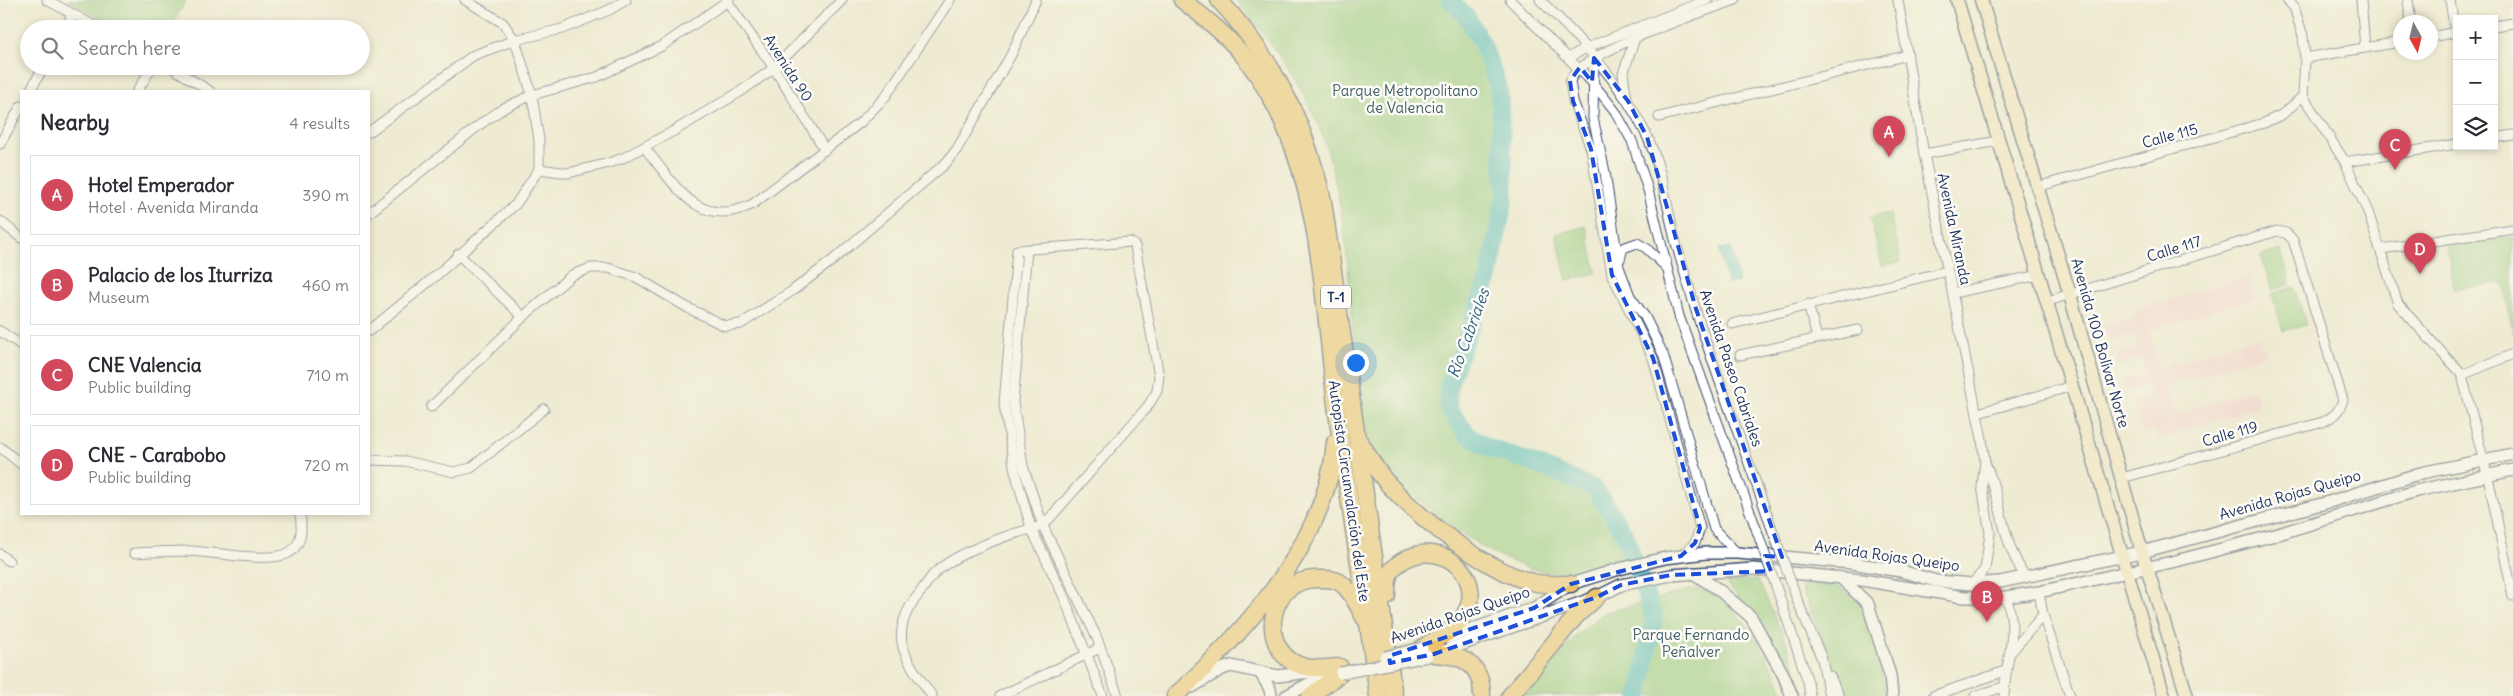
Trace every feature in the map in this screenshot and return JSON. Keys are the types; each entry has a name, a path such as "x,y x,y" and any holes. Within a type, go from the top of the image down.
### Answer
{"highway":[{"name":"Autopista Circunvalación del Este","path":"1182,0 1225,36 1246,59 1278,111 1304,176 1318,262 1337,413 1377,623 1394,696"},
{"name":"Autopista Circunvalación del Este","path":"1219,0 1238,20 1278,77 1293,105 1314,162 1323,200 1356,435 1377,623 1378,696"},
{"path":"1176,696 1233,639 1277,582 1311,528 1326,494 1333,465 1337,413"},
{"path":"1356,435 1387,483 1414,509 1467,549 1490,564 1535,583 1571,584"},
{"path":"1377,623 1389,575 1396,566 1418,553 1440,554 1454,561 1467,579 1471,589 1471,600 1460,621 1428,652"},
{"path":"1341,670 1306,668 1295,663 1280,650 1273,628 1273,615 1282,594 1299,582 1326,578 1339,582 1377,623"},
{"path":"1510,696 1538,659 1577,615 1597,598"},
{"path":"1428,652 1452,655 1465,659 1473,667 1478,677 1482,696"},
{"path":"1310,696 1341,670"}],"main road":[{"path":"1957,0 2164,696"},
{"name":"Avenida 100 Bolívar Norte","path":"1981,0 2070,295 2142,552 2187,696"}],"street":[{"path":"47,0 82,20"},
{"path":"370,330 516,204 539,169 539,140 532,95 514,40 503,22 465,0"},
{"path":"370,131 474,55 514,40 562,29 609,10 626,0"},
{"path":"539,169 568,172 609,163 644,147 740,92 774,68 842,0"},
{"path":"644,147 690,202 702,209 718,214 736,212 753,204 861,122 885,97 950,0"},
{"path":"431,407 523,318 572,275 591,268 608,268 636,278 688,308 725,326 740,324 792,291 833,260 946,163 957,149 1011,55 1036,0"},
{"name":"Avenida Paseo Cabriales","path":"1510,0 1580,68 1615,111 1632,141 1648,190 1679,316 1757,531 1808,682 1810,696"},
{"name":"Avenida Paseo Cabriales","path":"1540,0 1586,48 1628,101 1647,137 1660,173 1674,235 1696,309 1798,602 1822,659 1829,696"},
{"path":"1568,58 1586,48 1707,0"},
{"path":"1681,556 1695,542 1700,528 1653,358 1612,275 1591,149 1573,101 1570,81 1580,68 1594,58 1636,38 1735,0"},
{"name":"Avenida Miranda","path":"1898,0 1924,154 1978,413 1985,462 1982,486 1990,533 1988,558 1985,569 1972,584"},
{"path":"2287,0 2294,7 2303,36 2305,58 2304,96 2345,162 2368,212 2398,304 2462,375 2487,475 2513,596"},
{"path":"2361,0 2366,48"},
{"path":"2408,0 2410,15"},
{"path":"2450,0 2453,16"},
{"path":"370,212 482,122 532,95 597,77 662,46 728,1"},
{"name":"Avenida 90","path":"728,1 774,68 825,150"},
{"path":"69,20 72,15"},
{"path":"2498,25 2513,23"},
{"path":"2438,35 2453,33"},
{"path":"1628,101 1623,74 1636,38"},
{"path":"2305,58 2393,43"},
{"path":"1659,117 1908,55"},
{"path":"1594,58 1592,82 1593,118 1605,172 1619,267 1630,296 1645,317 1663,354 1714,529 1737,554"},
{"path":"31,90 39,75"},
{"path":"138,90 147,75"},
{"path":"183,75 208,90"},
{"name":"Calle 115","path":"2037,187 2264,123 2283,114 2304,96"},
{"path":"0,144 20,108"},
{"path":"2498,137 2513,135"},
{"path":"1924,154 1999,141"},
{"path":"2345,162 2453,145"},
{"path":"0,220 20,237"},
{"path":"2381,249 2513,230"},
{"name":"Calle 117","path":"2048,301 2277,231 2286,232 2293,240 2297,251 2343,400 2341,408"},
{"path":"932,696 903,647 903,626 908,608 936,572 956,559 1005,535 1031,528 1043,526 1148,406 1157,391 1159,376 1133,244 1017,250 1004,404 1015,471 1031,528 1088,654 1103,696"},
{"path":"1619,267 1623,248 1637,244 1646,248 1666,267"},
{"path":"1027,250 1013,402 1022,466 1043,526 1100,648 1118,696"},
{"path":"458,254 523,318"},
{"path":"1732,324 1947,271"},
{"path":"1953,293 2040,275"},
{"path":"1808,304 1817,338"},
{"path":"1740,355 1858,330"},
{"path":"0,331 20,344"},
{"path":"2462,375 2513,354"},
{"path":"1978,413 2072,386"},
{"name":"Calle 119","path":"2122,478 2323,422 2336,415 2341,408"},
{"path":"370,460 405,461 454,472 471,468 544,409"},
{"path":"0,447 20,463"},
{"name":"Avenida Rojas Queipo","path":"1428,652 1534,608 1571,584 1619,569 1665,558 1706,553 1851,563 1901,571 1936,581 1972,584 2026,577 2142,552 2329,502 2422,473 2513,454"},
{"name":"Avenida Miranda","path":"1985,462 1995,485 2007,542 2016,564 2026,577"},
{"name":"Avenida Rojas Queipo","path":"1176,696 1222,669 1232,666 1252,669 1261,674 1298,676 1341,670 1428,652 1597,598 1621,585 1671,575 1753,569 1841,578 1964,597 2006,597 2039,592 2147,568 2275,535 2416,491 2513,470"},
{"path":"134,553 191,552 240,556 279,556 290,552 298,544 302,530 300,515"},
{"path":"0,554 9,561"},
{"path":"1693,573 1719,590 1751,617 1784,674 1792,696"},
{"path":"1841,578 1868,604 1890,675 1892,696"},
{"path":"2039,592 2043,615 2070,696"},
{"path":"1975,696 2004,691 2005,671 2013,629 2006,597"},
{"path":"2010,652 2043,615"},
{"path":"1000,696 1100,648"},
{"path":"1822,659 1839,696"},
{"name":"Avenida Rojas Queipo","path":"1286,696 1316,680 1341,670"},
{"path":"1933,696 2005,671"},
{"path":"1261,674 1270,689 1271,696"}],"highlighted area":[{"path":"1594,58 1628,101 1647,137 1696,309 1782,557 1765,556 1771,571 1671,575 1621,585 1597,597 1434,654 1390,663 1389,656 1534,608 1571,584 1681,556 1695,543 1700,528 1653,358 1612,275 1591,149 1573,101 1570,81 1580,67 1592,82"}],"shaded area":[{"path":"2248,276 2255,298 2149,331 2161,366 2260,336 2266,354 2166,386 2175,414 2254,389 2259,407 2159,439 2155,430 2142,434 2133,402 2151,397 2148,386 2127,392 2123,379 2146,372 2142,358 2119,365 2116,354 2138,347 2134,336 2110,343 2105,326 2136,317 2135,310"}],"green space":[{"path":"68,0 186,0 175,20 103,20"},
{"name":"Parque Metropolitano de Valencia","path":"1236,0 1443,0 1464,19 1481,46 1493,74 1500,107 1505,153 1503,210 1497,257 1450,374 1447,398 1459,431 1488,454 1601,493 1630,543 1635,557 1594,570 1570,574 1540,571 1525,567 1469,539 1418,501 1384,466 1367,438 1361,419 1344,229 1329,156 1322,134 1303,93 1278,54"},
{"path":"1890,213 1901,262 1882,266 1870,217"},
{"path":"1586,226 1597,273 1567,280 1556,234"},
{"path":"2513,236 2513,334 2503,282 2454,289 2447,245"},
{"path":"2281,250 2291,284 2272,290 2261,256"},
{"path":"2294,287 2306,325 2283,331 2272,294"},
{"path":"1758,580 1788,646 1804,696 1796,696 1755,619 1726,582"},
{"path":"1814,584 1840,588 1859,605 1875,645 1885,685 1885,696 1848,696 1840,683 1801,587"},
{"name":"Parque Fernando Peñalver","path":"1693,589 1709,593 1724,602 1738,615 1761,647 1785,696 1525,696 1577,634 1604,613"}],"water":[{"path":"1731,247 1739,282 1727,284 1719,249"}],"waterway":[{"name":"Río Cabriales","path":"1450,0 1466,16 1483,45 1499,89 1505,196 1489,277 1448,387 1449,410 1468,435 1487,447 1541,466 1595,489 1624,533 1654,617 1639,696"}],"place":[{"name":"Hotel Emperador","path":"1889,157"},
{"name":"CNE Valencia","path":"2395,170"},
{"name":"CNE - Carabobo","path":"2420,274"},
{"name":"Palacio de los Iturriza","path":"1987,622"}]}
